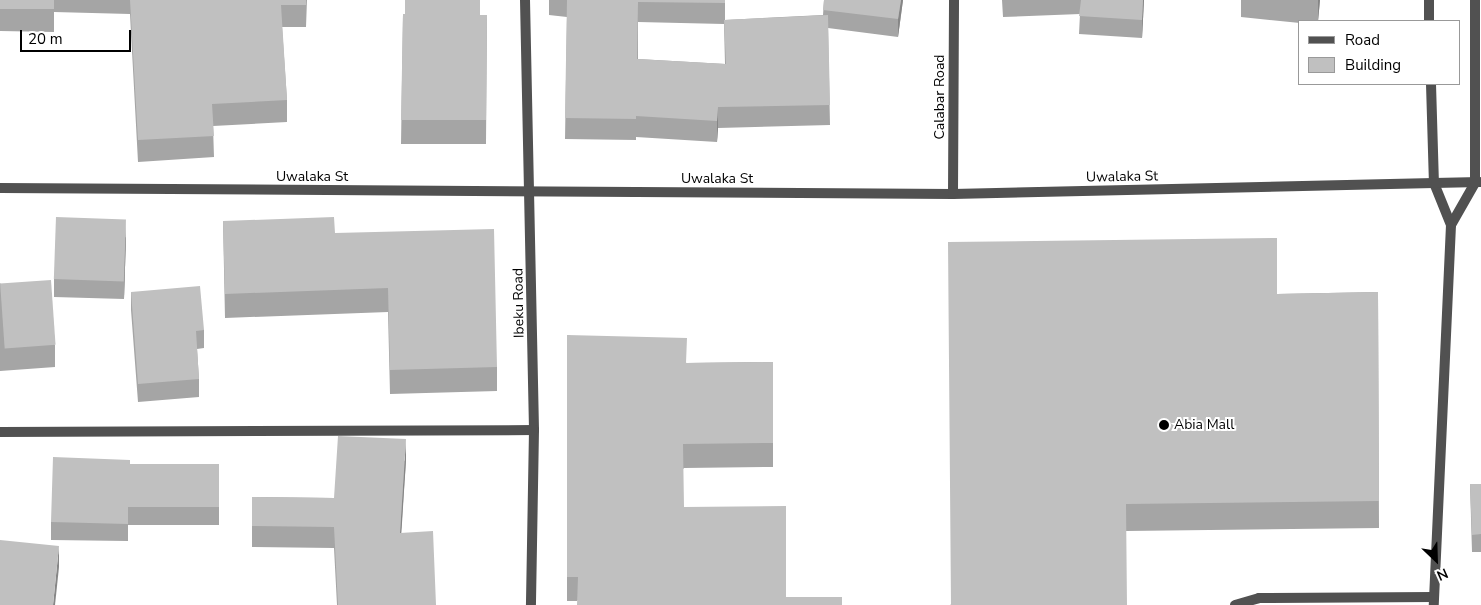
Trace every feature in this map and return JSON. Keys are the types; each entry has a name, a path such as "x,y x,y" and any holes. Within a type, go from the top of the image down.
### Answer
{"street":[{"name":"Ibeku Road","path":"525,0 531,192 534,430 531,605"},
{"name":"Calabar Road","path":"953,194 954,0"},
{"path":"1429,0 1429,20"},
{"path":"1451,225 1478,183 1475,0"},
{"path":"1235,605 1258,598 1434,601 1451,225 1434,183 1431,85"},
{"name":"Uwalaka St","path":"0,188 953,194 1478,183"},
{"path":"0,432 534,430"}],"building":[{"path":"0,0 54,0 54,9 0,9"},
{"path":"130,0 306,0 306,5 281,5 287,100 212,104 214,136 138,140"},
{"path":"405,0 480,0 480,15 487,15 486,120 401,120 403,14 405,14"},
{"path":"567,0 725,0 725,3 638,2 637,59 726,64 724,20 828,15 830,105 718,107 717,121 636,116 636,119 565,118"},
{"path":"824,0 901,0 898,19 823,10"},
{"path":"1081,0 1143,0 1142,20 1079,16"},
{"path":"56,217 126,219 124,281 54,279"},
{"path":"334,217 335,233 494,229 497,367 390,370 388,288 225,294 223,221"},
{"name":"Abia Mall","path":"1277,238 1277,294 1378,292 1379,501 1126,504 1127,605 951,605 948,242"},
{"path":"51,280 56,345 5,348 0,284"},
{"path":"200,286 204,330 196,331 199,379 138,384 131,292"},
{"path":"567,335 687,338 686,363 773,362 773,443 683,444 684,507 786,506 786,597 842,597 842,605 577,605 578,577 567,577"},
{"path":"338,436 406,439 400,533 433,531 436,605 338,605 334,527 252,526 252,497 334,498"},
{"path":"53,457 130,460 130,464 219,464 219,507 128,507 128,524 51,522"},
{"path":"1470,484 1481,484 1481,534 1472,535"},
{"path":"0,540 59,546 53,605 0,605"}],"place":[{"name":"Abia Mall","path":"1164,425"}]}
